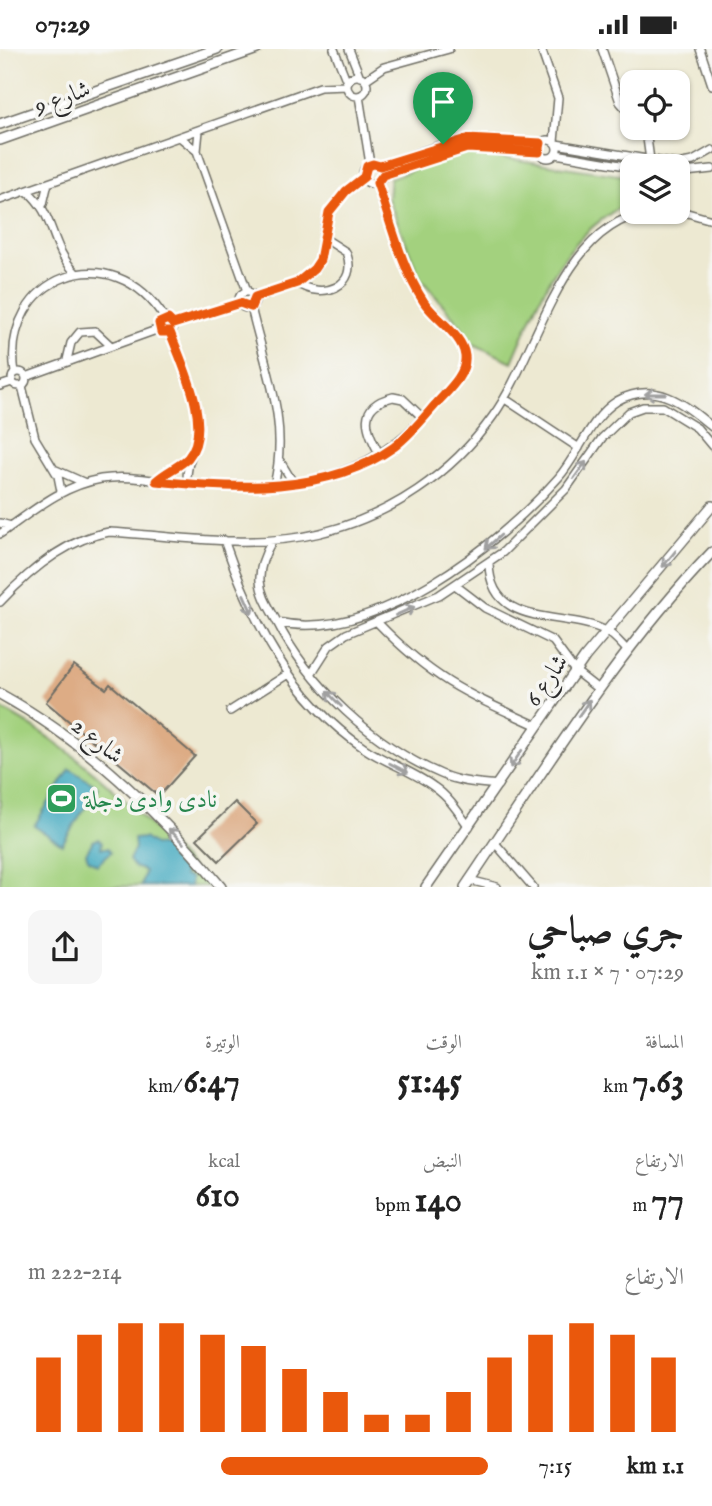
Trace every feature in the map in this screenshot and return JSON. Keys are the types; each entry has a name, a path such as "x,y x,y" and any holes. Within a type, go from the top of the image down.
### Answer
{"street":[{"name":"شارع 9","path":"0,124 217,49"},
{"name":"شارع 9","path":"0,140 257,49"},
{"path":"334,49 350,94 359,96"},
{"path":"349,49 365,91 359,96"},
{"path":"0,200 320,87 347,84 384,67 449,49"},
{"path":"542,49 558,97 556,154"},
{"path":"603,49 620,102"},
{"path":"700,49 712,86"},
{"path":"191,57 195,70"},
{"path":"359,96 370,164"},
{"path":"199,131 197,151 247,291 255,297"},
{"path":"181,138 197,151"},
{"path":"370,164 380,166 467,139 541,143 548,140 620,155"},
{"path":"539,152 541,143"},
{"path":"377,183 383,175 467,148 539,152 547,159 556,154 620,165"},
{"path":"690,161 712,150"},
{"path":"370,164 364,169 364,177 369,183 377,183"},
{"path":"380,166 383,175"},
{"path":"690,172 712,169"},
{"path":"274,485 280,461 278,402 251,307 255,297 297,283 314,269 320,260 325,225 337,201 364,177"},
{"path":"43,204 48,183"},
{"path":"0,534 61,491 84,482 129,477 187,484 294,484 348,470 380,455 403,439 460,376 465,356 462,346 427,307 411,280 377,183"},
{"path":"27,191 43,204 62,257 75,272"},
{"path":"690,214 712,220"},
{"path":"0,602 48,559 93,534 108,532 272,541 346,526 415,492 470,445 505,399 569,271 606,230 620,221"},
{"path":"297,283 315,292 325,292 336,290 345,281 349,271 345,252 324,238"},
{"path":"59,279 62,257"},
{"path":"12,382 15,373 11,354 18,322 36,293 75,272 102,273 131,283 155,302 172,328 194,397 198,433 188,458 187,484"},
{"path":"240,303 240,295 247,291"},
{"path":"165,319 159,323 159,329 164,334 172,328 240,303 251,307"},
{"path":"61,491 54,469 35,438 22,386 26,377 159,329"},
{"path":"67,360 71,343 80,332 95,331 110,345"},
{"path":"15,373 22,372 26,377"},
{"path":"0,386 12,382 22,386"},
{"path":"277,622 298,627 336,622 393,603 483,551 560,475 599,418 616,402 647,393 667,394 683,402 712,427"},
{"path":"380,455 366,423 374,406 393,397 403,399 423,418"},
{"path":"505,399 579,448"},
{"path":"312,674 329,646 346,634 378,623 455,585 489,563 521,536 566,489 602,438 629,412 643,407 663,407 697,428 712,446"},
{"path":"156,481 188,458"},
{"path":"280,461 294,484"},
{"path":"54,469 84,482"},
{"name":"شارع 6","path":"426,887 499,785 575,671 712,506"},
{"path":"0,523 11,526"},
{"path":"224,540 247,603 289,674 335,727 385,761 436,788 469,827"},
{"path":"272,541 261,566 263,595 277,622 312,674 348,713 376,736 439,774 457,780 499,785"},
{"name":"شارع 6","path":"467,883 627,649 712,552"},
{"path":"489,563 492,585 502,599 533,614 606,631 627,649"},
{"path":"455,585 485,608 553,641 575,671 598,689"},
{"path":"378,623 410,656 441,680 538,726"},
{"path":"230,711 289,674"},
{"name":"شارع 2","path":"0,694 90,757 177,837 221,887"},
{"path":"495,843 533,887"},
{"path":"467,883 497,887"}],"green space":[{"path":"463,152 620,175 620,208 588,231 571,249 544,291 512,362 471,343 461,326 420,278 388,199 390,178"},
{"name":"نادى وادى دجلة","path":"0,708 30,725 85,765 162,836 209,886 0,887"}],"water":[{"path":"70,769 98,787 62,844 34,826"},
{"path":"144,838 154,845 169,847 170,858 182,863 184,876 191,878 190,886 141,886 145,871 134,867 129,860 135,848 134,839"},
{"path":"98,839 102,842 101,848 108,848 111,852 97,865 88,859 86,853 93,841"}],"building":[{"path":"74,665 106,689 110,684 195,756 159,796 46,702"},
{"path":"235,802 257,824 219,861 197,839"}],"place":[{"name":"نادى وادى دجلة","path":"61,799"}],"route":[{"path":"467,139 541,143 539,152 477,148 456,150 383,175 377,183 411,280 427,307 462,346 465,356 460,376 415,429 392,448 348,470 294,484 187,484 156,481 188,458 198,433 194,397 170,332 161,332 159,323 168,319 173,324 240,303 246,308 251,307 256,301 255,297 297,283 314,269 320,260 329,212 346,191 364,177 364,169 367,166 380,166 443,144 467,139"}]}
